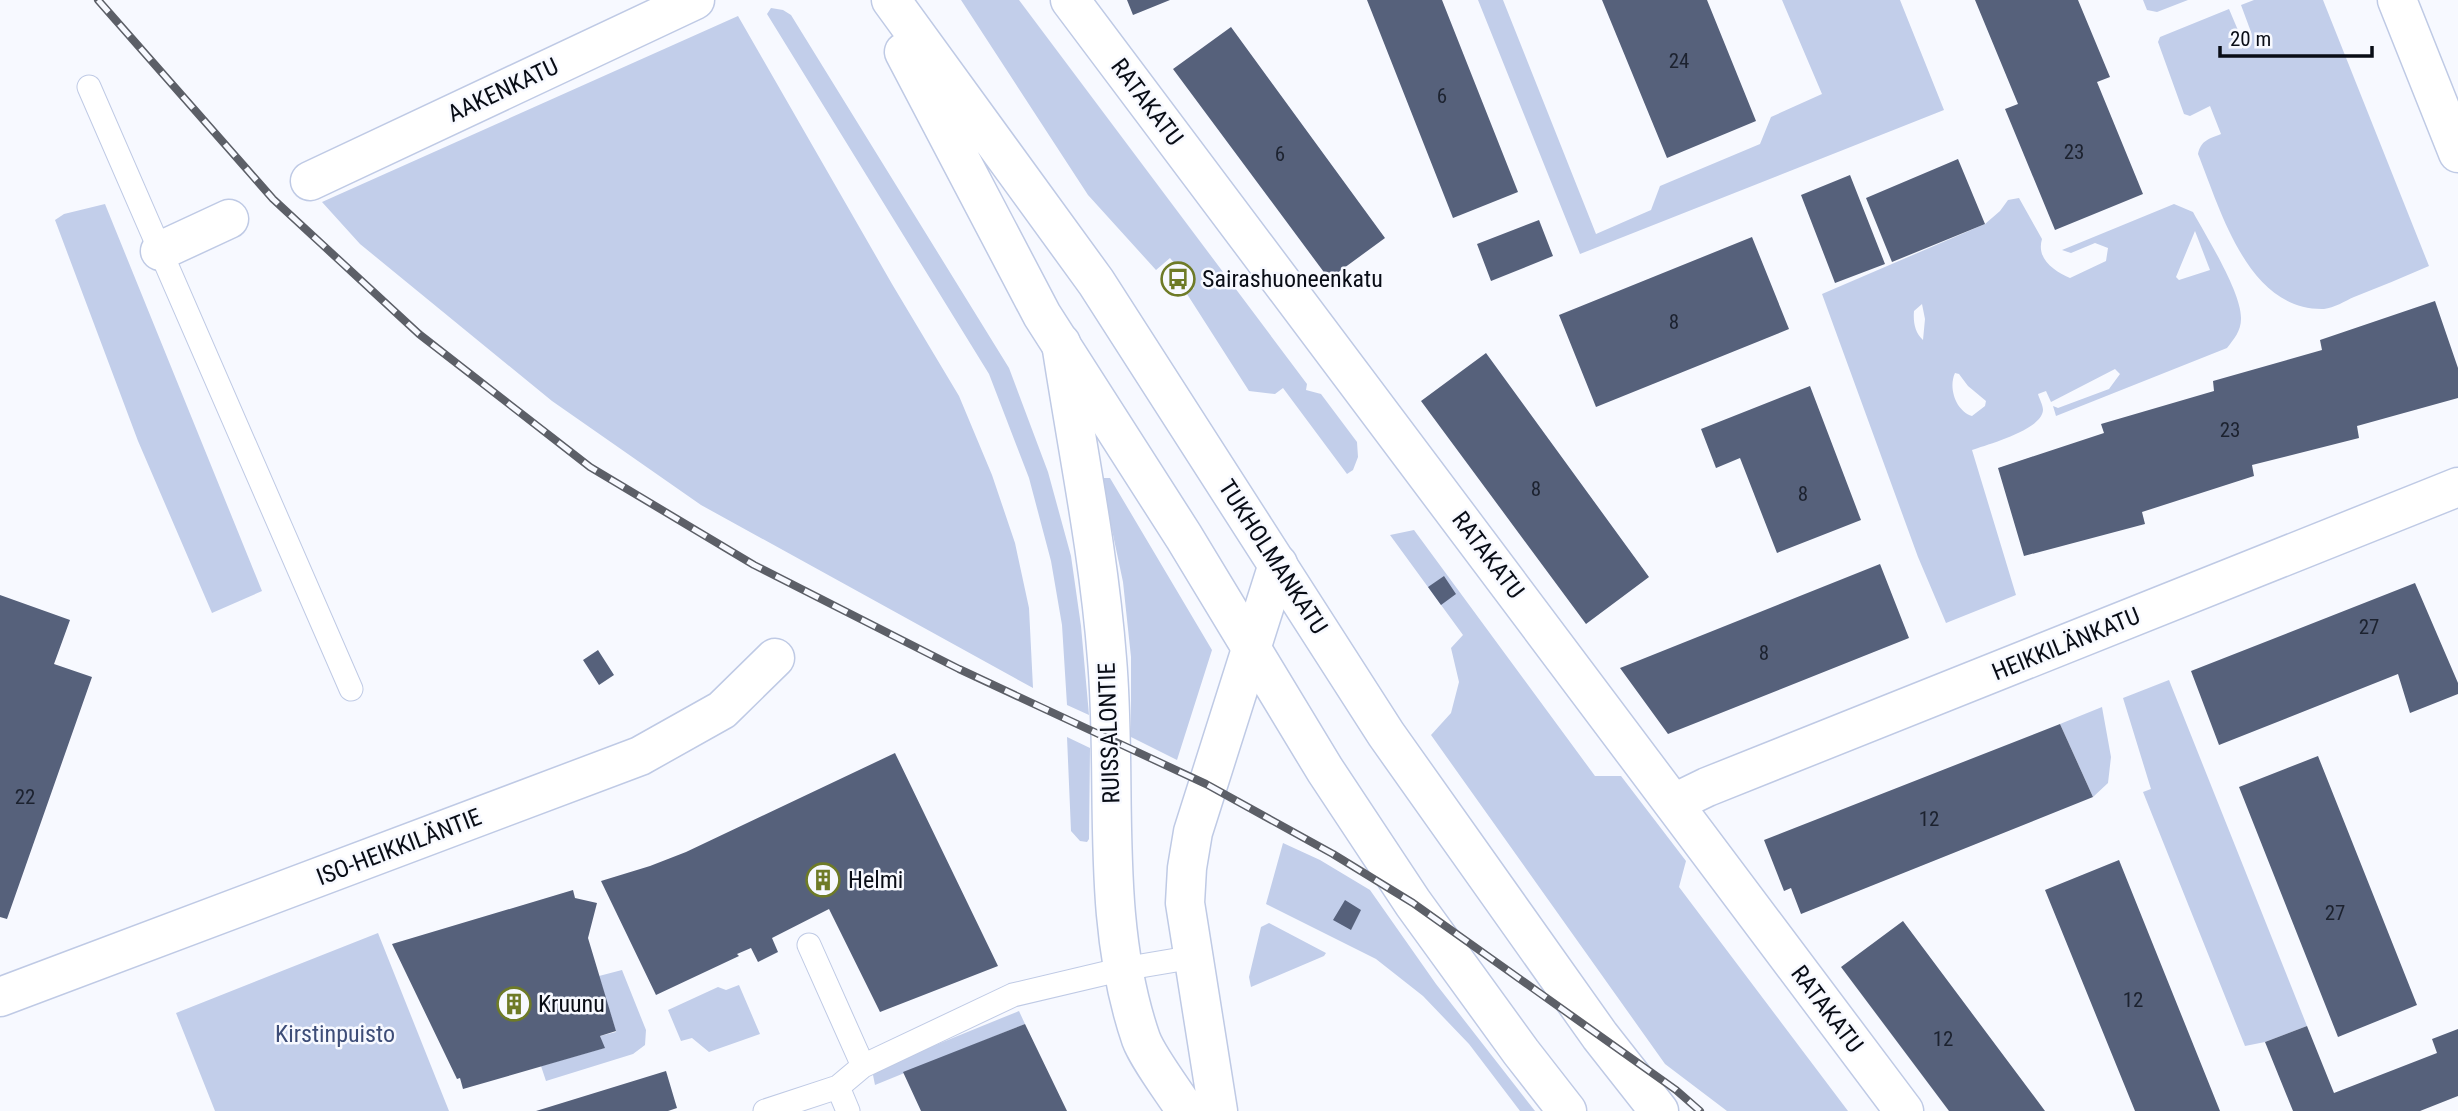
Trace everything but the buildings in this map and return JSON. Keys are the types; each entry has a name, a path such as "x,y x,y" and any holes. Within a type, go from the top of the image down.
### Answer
{"street":[{"name":"AAKENKATU","path":"310,181 695,0"},
{"path":"877,0 1042,315 1177,525 1325,770 1413,903 1567,1111"},
{"name":"TUKHOLMANKATU","path":"891,0 1096,282 1386,734 1600,1036 1659,1111"},
{"name":"RATAKATU","path":"1070,0 1903,1111"},
{"path":"2397,0 2458,153"},
{"path":"160,251 229,219"},
{"name":"RUISSALONTIE","path":"1061,343 1108,659 1113,862 1123,969 1142,1041 1186,1111"},
{"name":"HEIKKILÄNKATU","path":"1674,803 1707,787 2458,487"},
{"path":"1218,1111 1185,903 1187,868 1193,832 1278,564"},
{"name":"ISO-HEIKKILÄNTIE","path":"0,997 640,755 722,710 775,657"}],"lane":[{"path":"89,86 351,689"},
{"path":"809,946 863,1066"},
{"path":"765,1111 838,1087 863,1066 1013,995 1123,969 1194,957"},
{"path":"838,1087 848,1111"}],"green space":[{"path":"961,0 1019,0 1307,384 1306,390 1321,394 1357,442 1358,457 1353,470 1347,474 1283,388 1275,394 1249,391 1187,294 1194,288 1170,258 1156,270 1088,195"},
{"path":"1478,0 1503,0 1596,234 1651,210 1660,186 1760,144 1771,117 1822,94 1782,0 1900,0 1944,110 1580,254"},
{"path":"2143,0 2188,0 2157,12 2147,10"},
{"path":"2254,0 2323,0 2429,266 2324,309 2298,305 2275,294 2241,254 2198,154 2203,143 2221,134 2210,106 2190,116 2184,114 2158,42 2160,37 2229,9 2240,35 2251,32 2241,5"},
{"path":"771,8 791,15 1009,368 1048,472 1071,556 1089,715 1067,705 1062,625 1051,561 1029,478 989,374 767,14"},
{"path":"738,16 959,396 992,475 1015,543 1029,608 1033,688 701,505 552,401 360,244 322,202"},
{"path":"2019,198 2042,239 2044,258 2058,272 2070,278 2106,261 2108,248 2095,243 2071,253 2062,250 2174,204 2193,212 2230,280 2240,308 2241,323 2237,335 2227,348 2056,416 2053,406 2058,408 2109,389 2120,374 2115,369 2051,402 2046,391 2038,394 2043,410 2034,424 1972,450 2016,595 1946,623 1918,557 1822,294 1985,224 2008,200","holes":["2195,231 2210,270 2179,280 2176,277","1922,304 1925,319 1923,340 1915,327 1914,311","1955,373 1959,374 1968,386 1986,401 1985,406 1972,416 1966,413 1955,398"]},
{"path":"105,204 262,591 212,613 138,441 55,220 64,214"},
{"path":"1101,478 1110,478 1212,650 1177,760 1131,737 1131,657 1123,582"},
{"path":"1414,530 1595,776 1621,776 1686,861 1679,887 1848,1111 1727,1111 1665,1064 1431,735 1451,713 1459,682 1451,648 1463,635 1390,535"},
{"path":"2169,680 2307,1026 2265,1042 2245,1046 2143,792 2151,789 2123,698"},
{"path":"2102,707 2111,757 2108,783 2093,797 2060,724"},
{"path":"1067,737 1090,748 1087,842 1080,841 1071,831"},
{"path":"1283,843 1320,860 1370,890 1436,984 1535,1111 1520,1111 1469,1044 1423,996 1376,959 1266,904"},
{"path":"1269,923 1326,953 1251,987 1249,977 1261,927"},
{"name":"Kirstinpuisto","path":"378,933 449,1111 215,1111 176,1013"},
{"path":"622,970 646,1030 645,1045 633,1054 546,1081 541,1066 604,1048 600,1036 616,1032 599,976"},
{"path":"739,985 760,1034 709,1052 692,1038 681,1041 668,1010 718,987 726,990"},
{"path":"1019,1011 1025,1024 875,1085 873,1075 879,1068"}],"railway":[{"path":"98,0 273,199 419,334 590,467 754,565 959,669 1206,784 1333,854 1413,903 1676,1090 1700,1111"}],"place":[{"name":"Sairashuoneenkatu","path":"1178,279"},
{"name":"Helmi","path":"823,880"},
{"name":"Kruunu","path":"514,1004"}]}
